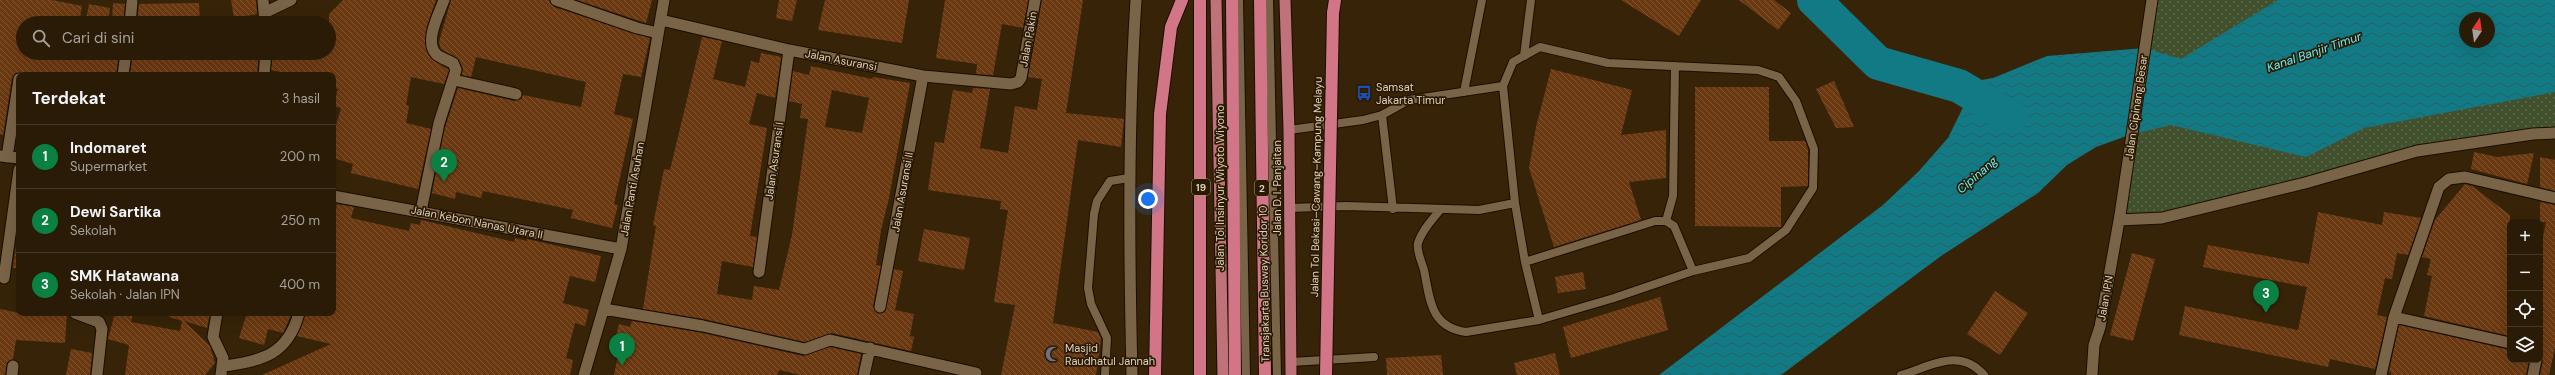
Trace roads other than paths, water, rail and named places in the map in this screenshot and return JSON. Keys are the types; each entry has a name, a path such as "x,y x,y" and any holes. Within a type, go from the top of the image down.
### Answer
{"highway":[{"path":"1155,375 1160,114 1171,27 1182,0"},
{"name":"19","path":"1200,0 1200,375"},
{"path":"1216,0 1223,375"},
{"name":"Jalan Tol Insinyur Wiyoto Wiyono","path":"1232,0 1235,375"},
{"name":"2","path":"1260,0 1265,375"},
{"name":"Jalan D. I. Panjaitan","path":"1285,0 1290,130 1291,375"},
{"name":"Jalan Tol Bekasi–Cawang–Kampung Melayu","path":"1326,375 1333,13 1331,0"},
{"path":"1333,13 1335,0"}],"street":[{"path":"263,0 264,16"},
{"path":"267,16 291,0"},
{"path":"421,211 439,123 454,80 456,66 437,55 431,41 444,0"},
{"path":"556,0 637,28 658,33"},
{"name":"Jalan Panti Asuhan","path":"584,375 621,249 651,86 664,0"},
{"name":"Jalan Pakin","path":"1021,78 1035,0"},
{"path":"1132,375 1129,178 1130,86 1136,0"},
{"name":"Jalan Cipinang Besar","path":"2120,218 2152,0"},
{"path":"131,16 132,2"},
{"name":"Jalan Asuransi","path":"661,20 789,50 922,76 1012,84 1018,82 1021,78"},
{"name":"Jalan Asuransi I","path":"759,272 789,50"},
{"path":"123,72 125,60"},
{"path":"264,72 265,60"},
{"name":"Jalan Asuransi II","path":"880,307 922,76"},
{"path":"454,80 516,94"},
{"path":"16,93 3,156 16,158"},
{"path":"2120,218 2162,218 2306,183 2417,151 2533,134 2555,133"},
{"path":"2381,375 2394,317 2439,187 2449,179 2465,177 2555,198"},
{"path":"4,278 16,192"},
{"name":"Jalan Kebon Nanas Utara II","path":"336,197 621,249"},
{"name":"Jalan IPN","path":"2092,375 2094,345 2100,327 2120,218"},
{"path":"604,310 703,326 805,348 830,340 954,367 976,373 975,375"},
{"path":"83,316 99,322 102,329 97,375"},
{"path":"216,316 213,337 223,358 222,371 254,363 288,342 294,332 298,316"},
{"path":"2394,317 2507,342"},
{"path":"864,375 870,348"},
{"path":"2533,375 2535,363"}],"lane":[{"name":"Transjakarta Busway Koridor 10","path":"1239,0 1246,375"},
{"name":"Transjakarta Busway Koridor 10","path":"1269,0 1277,375"},
{"path":"1464,92 1482,0"},
{"path":"1524,56 1531,0"},
{"path":"1440,210 1424,231 1418,245 1433,311 1442,322 1454,330 1466,332 1539,320 1614,298 1693,271 1749,258 1786,230 1813,188 1814,149 1796,101 1780,77 1758,70 1608,63 1540,47 1513,62 1503,86 1515,203 1525,262 1539,320"},
{"path":"1666,221 1673,196 1675,66"},
{"path":"1290,130 1363,120 1382,115 1409,100 1503,86"},
{"path":"1382,115 1393,209"},
{"path":"1105,375 1106,338 1091,304 1088,288 1094,214 1097,201 1110,181 1129,178"},
{"path":"1290,208 1346,206 1393,209 1479,210 1515,203"},
{"path":"1525,262 1655,221 1666,221 1674,226 1693,271"},
{"path":"1291,362 1374,357"},
{"path":"1902,375 1955,359 1968,362 1984,375"}],"water":[{"name":"Kanal Banjir Timur","path":"2278,0 2555,0 2555,92 2364,128 2306,157 2171,125 2132,134 2096,147 2067,165 2038,193 1941,256 1781,375 1659,375 1883,205 1919,171 1948,138 1976,81 1993,78 2047,56 2145,48 2181,59"}],"waterway":[{"name":"Cipinang","path":"1814,0 1878,63 1959,86 2011,117"}],"place":[{"name":"Samsat Jakarta Timur","path":"1364,93"},
{"name":"Dewi Sartika","path":"444,182"},
{"name":"SMK Hatawana","path":"2266,313"},
{"name":"Masjid Raudhatul Jannah","path":"1053,354"},
{"name":"Indomaret","path":"622,366"}]}
